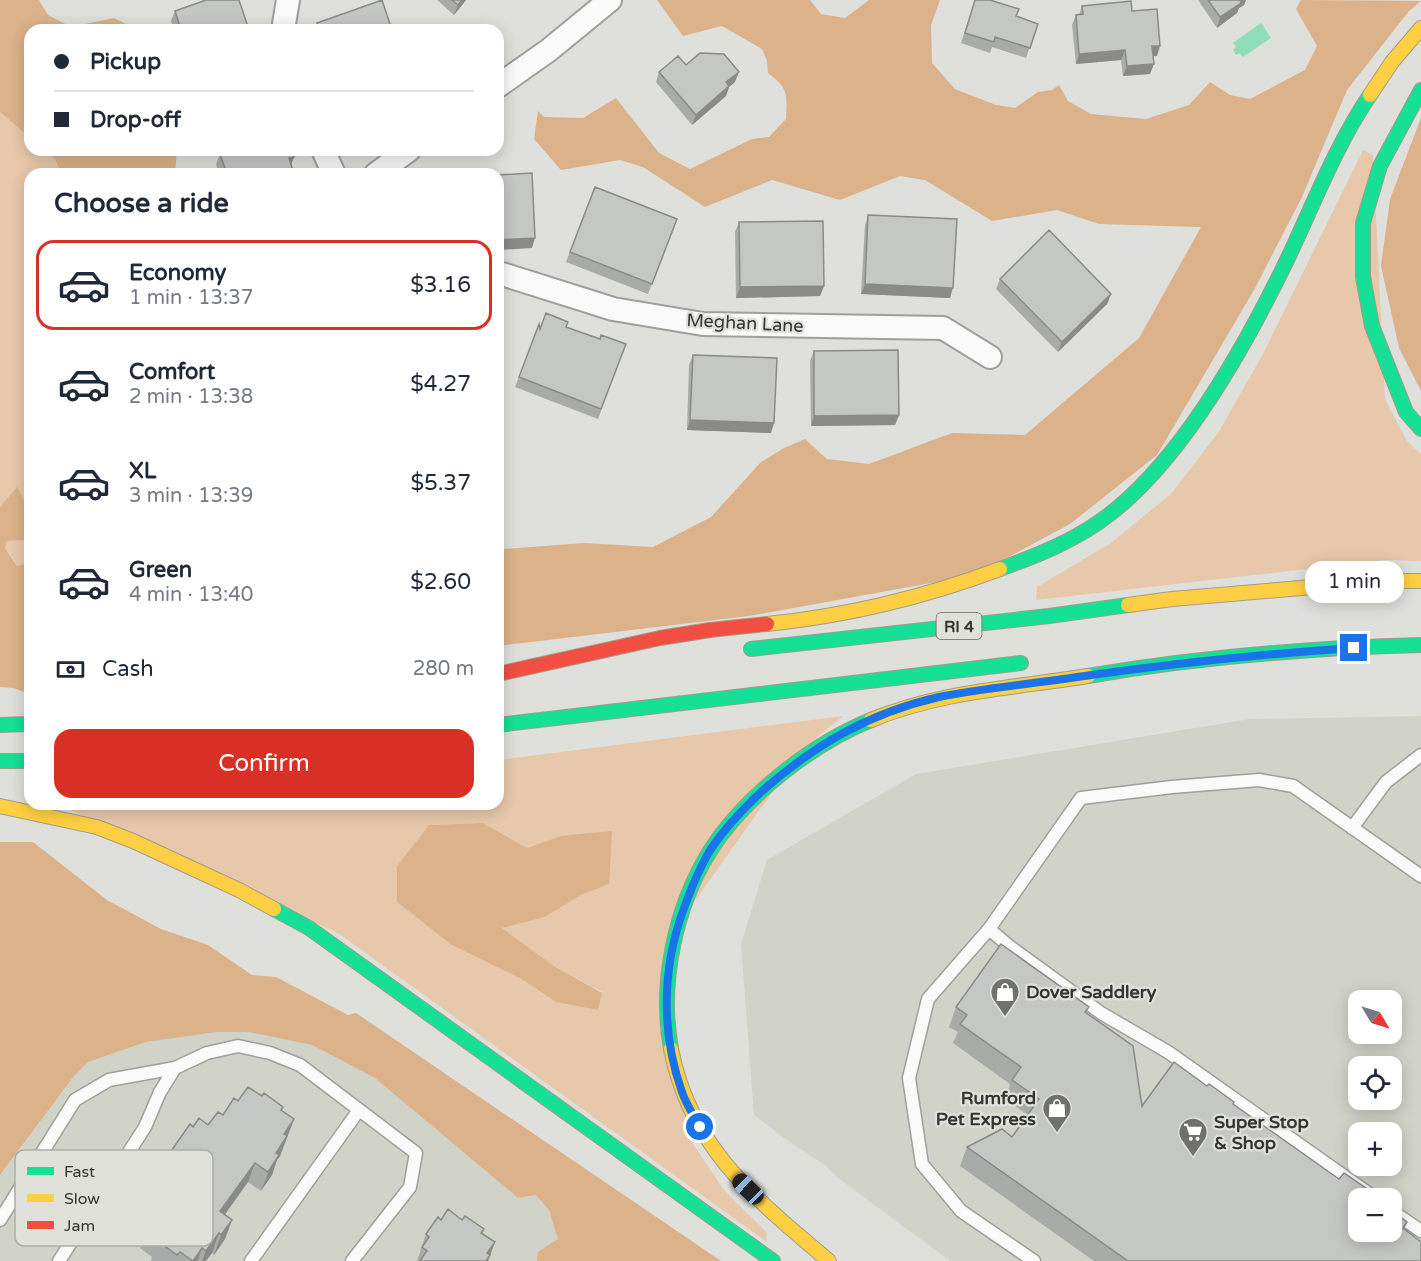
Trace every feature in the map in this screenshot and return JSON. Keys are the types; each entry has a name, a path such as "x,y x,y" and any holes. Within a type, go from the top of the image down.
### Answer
{"highway":[{"path":"504,674 686,633 841,613 931,592 1017,563 1061,544 1103,519 1131,496 1184,437 1266,303 1350,128 1393,61 1421,28"},
{"path":"1421,90 1380,166 1363,223 1363,277 1372,326 1406,412 1421,429"},
{"name":"RI 4","path":"732,651 1049,616 1172,599 1383,581 1421,581"},
{"path":"829,1261 741,1182 708,1144 682,1094 668,1042 666,1001 670,962 679,921 692,886 710,851 742,810 789,767 830,739 865,722 939,697 1161,665 1266,654 1421,645"},
{"path":"504,724 1031,662"},
{"path":"504,674 603,665"},
{"path":"0,725 24,724"},
{"path":"0,761 24,761"},
{"path":"0,806 97,827 124,837 239,890 309,928 773,1261"}],"street":[{"path":"284,24 288,0"},
{"path":"504,82 549,50 610,0"},
{"path":"384,168 402,156"},
{"name":"Meghan Lane","path":"504,275 613,309 703,324 943,328 990,357"}],"lane":[{"path":"1352,828 1386,782 1421,755"},
{"path":"1034,1261 961,1211 922,1164 909,1078 928,999 989,929 1081,798 1172,786 1259,780 1293,786 1421,876"},
{"path":"989,929 1101,1013 1168,1052 1361,1188"},
{"path":"44,1150 75,1100 109,1080 175,1068 207,1053 238,1046 270,1053 300,1065 416,1153 410,1187 352,1261"},
{"path":"130,1150 145,1127 160,1092 175,1068"},
{"path":"251,1261 359,1110"},
{"path":"0,1220 15,1196"},
{"path":"1402,1218 1421,1231"},
{"path":"59,1261 69,1246"}],"shaded area":[{"path":"0,0 39,0 48,15 65,24 24,24 24,133 0,112"},
{"path":"657,0 810,0 821,14 845,18 869,0 940,0 931,25 932,63 955,89 996,105 1015,108 1038,92 1052,90 1059,85 1068,101 1091,114 1146,119 1189,105 1210,82 1230,95 1250,99 1305,70 1317,46 1296,9 1301,0 1421,1 1409,11 1347,90 1302,197 1254,290 1157,455 1070,524 975,575 749,616 504,645 504,549 584,543 653,547 711,517 761,462 805,439 827,459 869,464 952,433 1025,435 1139,338 1201,227 1099,224 1057,210 992,221 925,180 900,176 840,200 772,180 705,207 643,167 620,160 561,170 534,139 538,111 544,117 583,118 616,98 659,153 690,169 752,139 769,137 786,119 785,93 780,83 768,73 767,61 762,49 722,26 683,36"},
{"path":"114,18 126,24 85,24"},
{"path":"1261,23 1271,38 1243,57 1240,53 1236,55 1233,50 1236,47 1233,43"},
{"path":"0,112 24,133 24,156 51,156 59,168 24,168 24,499 17,488 0,507"},
{"path":"1421,118 1421,391 1399,348 1381,266 1390,199"},
{"path":"1363,150 1373,155 1385,399 1407,441 1421,454 1421,561 1385,560 1036,600 1037,587 1111,543 1171,494 1218,433 1263,354"},
{"path":"51,156 176,156 176,168 59,168"},
{"path":"17,487 24,499 24,540 7,541 5,548 17,566 24,564 24,692 14,688 0,687 0,507"},
{"path":"24,540 24,564 17,566 5,548 7,541"},
{"path":"843,716 803,749 667,940 689,1138 724,1190 766,1232 767,1242 338,933 70,810 504,810 504,759","holes":["483,823 527,848 561,836 609,884 581,895 545,917 502,928 554,966 602,992 556,1002 520,978 429,825"]},
{"path":"1421,716 1421,1261 950,1261 837,1177 825,1165 754,1115 741,944 767,860 916,774 1250,719"},
{"path":"483,823 527,848 561,836 612,831 609,884 581,895 545,917 502,928 554,966 602,993 598,1010 556,1002 520,978 452,945 397,902 397,866 429,825"},
{"path":"0,842 33,842 107,900 161,929 208,945 252,975 276,977 348,1015 356,1013 721,1261 537,1261 538,1252 558,1239 549,1210 536,1195 518,1198 375,1078 312,1045 249,1032 217,1032 146,1042 88,1062 74,1076 19,1150 15,1150 15,1155 0,1175"},
{"path":"217,1032 249,1032 312,1045 375,1078 518,1198 536,1195 549,1210 559,1240 538,1252 537,1261 0,1261 0,1175 15,1155 15,1246 213,1246 213,1150 19,1150 74,1076 88,1062 146,1042"}],"building":[{"path":"206,0 239,0 247,24 179,24 175,11"},
{"path":"382,0 390,24 317,24"},
{"path":"452,0 462,0 458,5"},
{"path":"975,0 990,0 1019,9 1016,16 1038,24 1030,48 995,37 994,42 965,33"},
{"path":"1208,0 1240,0 1241,3 1220,17"},
{"path":"1131,1 1132,11 1157,9 1160,46 1152,46 1154,64 1127,66 1125,50 1079,54 1076,15 1083,14 1082,6"},
{"path":"700,53 724,54 739,72 726,82 729,86 696,115 659,72 678,56 686,65"},
{"path":"221,156 294,157 289,158 292,168 225,168"},
{"path":"532,173 535,238 504,240 504,175"},
{"path":"595,187 677,219 652,284 570,252"},
{"path":"868,215 957,219 953,288 865,284"},
{"path":"823,221 824,286 740,287 739,222"},
{"path":"1049,230 1111,294 1062,342 1000,279"},
{"path":"546,313 568,322 566,327 600,339 601,335 626,344 601,409 519,377 539,324 540,329"},
{"path":"898,350 899,415 814,416 814,351"},
{"path":"693,355 777,358 774,423 690,420"},
{"path":"1001,944 1089,1007 1085,1012 1133,1046 1142,1106 1174,1062 1207,1086 1209,1084 1234,1102 1233,1104 1339,1179 1344,1173 1366,1188 1348,1188 1348,1242 1402,1242 1402,1218 1407,1222 1403,1228 1421,1242 1421,1261 1128,1261 967,1147 1002,1129 1012,1137 1039,1099 1012,1080 1021,1067 960,1024 967,1015 956,1007"},
{"path":"248,1087 262,1096 264,1093 283,1107 281,1110 294,1119 284,1134 287,1136 276,1153 279,1155 268,1172 255,1163 220,1211 232,1220 213,1241 213,1150 172,1150 190,1124 193,1127 199,1118 208,1125 218,1112 223,1115 234,1098 238,1101"},
{"path":"448,1209 462,1220 465,1216 484,1229 481,1233 495,1242 487,1253 490,1255 486,1261 420,1261 427,1251 422,1247 429,1237 426,1234 438,1217 441,1220"},
{"path":"165,1246 210,1246 206,1251 202,1248 193,1261 180,1252 177,1255"}],"traffic: fast":[{"path":"1421,90 1380,166 1363,223 1363,277 1372,326 1406,412 1421,429"},
{"path":"1000,569 1063,543 1099,522 1128,498 1156,470 1183,437 1208,402 1252,328 1288,258 1336,154 1370,95"},
{"path":"751,649 1128,605"},
{"path":"1088,676 1254,654 1421,645"},
{"path":"504,724 1021,663"},
{"path":"671,1049 667,999 673,947 687,896 710,851 742,811 782,774 803,757 826,743 871,720"},
{"path":"0,725 24,724"},
{"path":"0,761 24,761"},
{"path":"274,909 309,928 773,1261"}],"traffic: slow":[{"path":"1370,95 1392,62 1421,28"},
{"path":"767,624 826,616 885,604 1000,569"},
{"path":"1128,605 1172,599 1383,581 1421,581"},
{"path":"871,720 897,710 951,696 1088,676"},
{"path":"0,806 97,827 133,841 239,890 274,909"},
{"path":"671,1049 680,1084 710,1144 752,1193 829,1261"}],"traffic: jam":[{"path":"504,673 660,638 767,624"}],"place":[{"name":"Dover Saddlery","path":"1005,1018"},
{"name":"Rumford Pet Express","path":"1057,1134"},
{"name":"Super Stop & Shop","path":"1193,1158"}],"route":[{"path":"700,1127 682,1094 668,1042 666,1001 670,962 679,921 692,886 710,851 742,810 789,767 830,739 865,722 939,697 1161,665 1354,648"}]}
